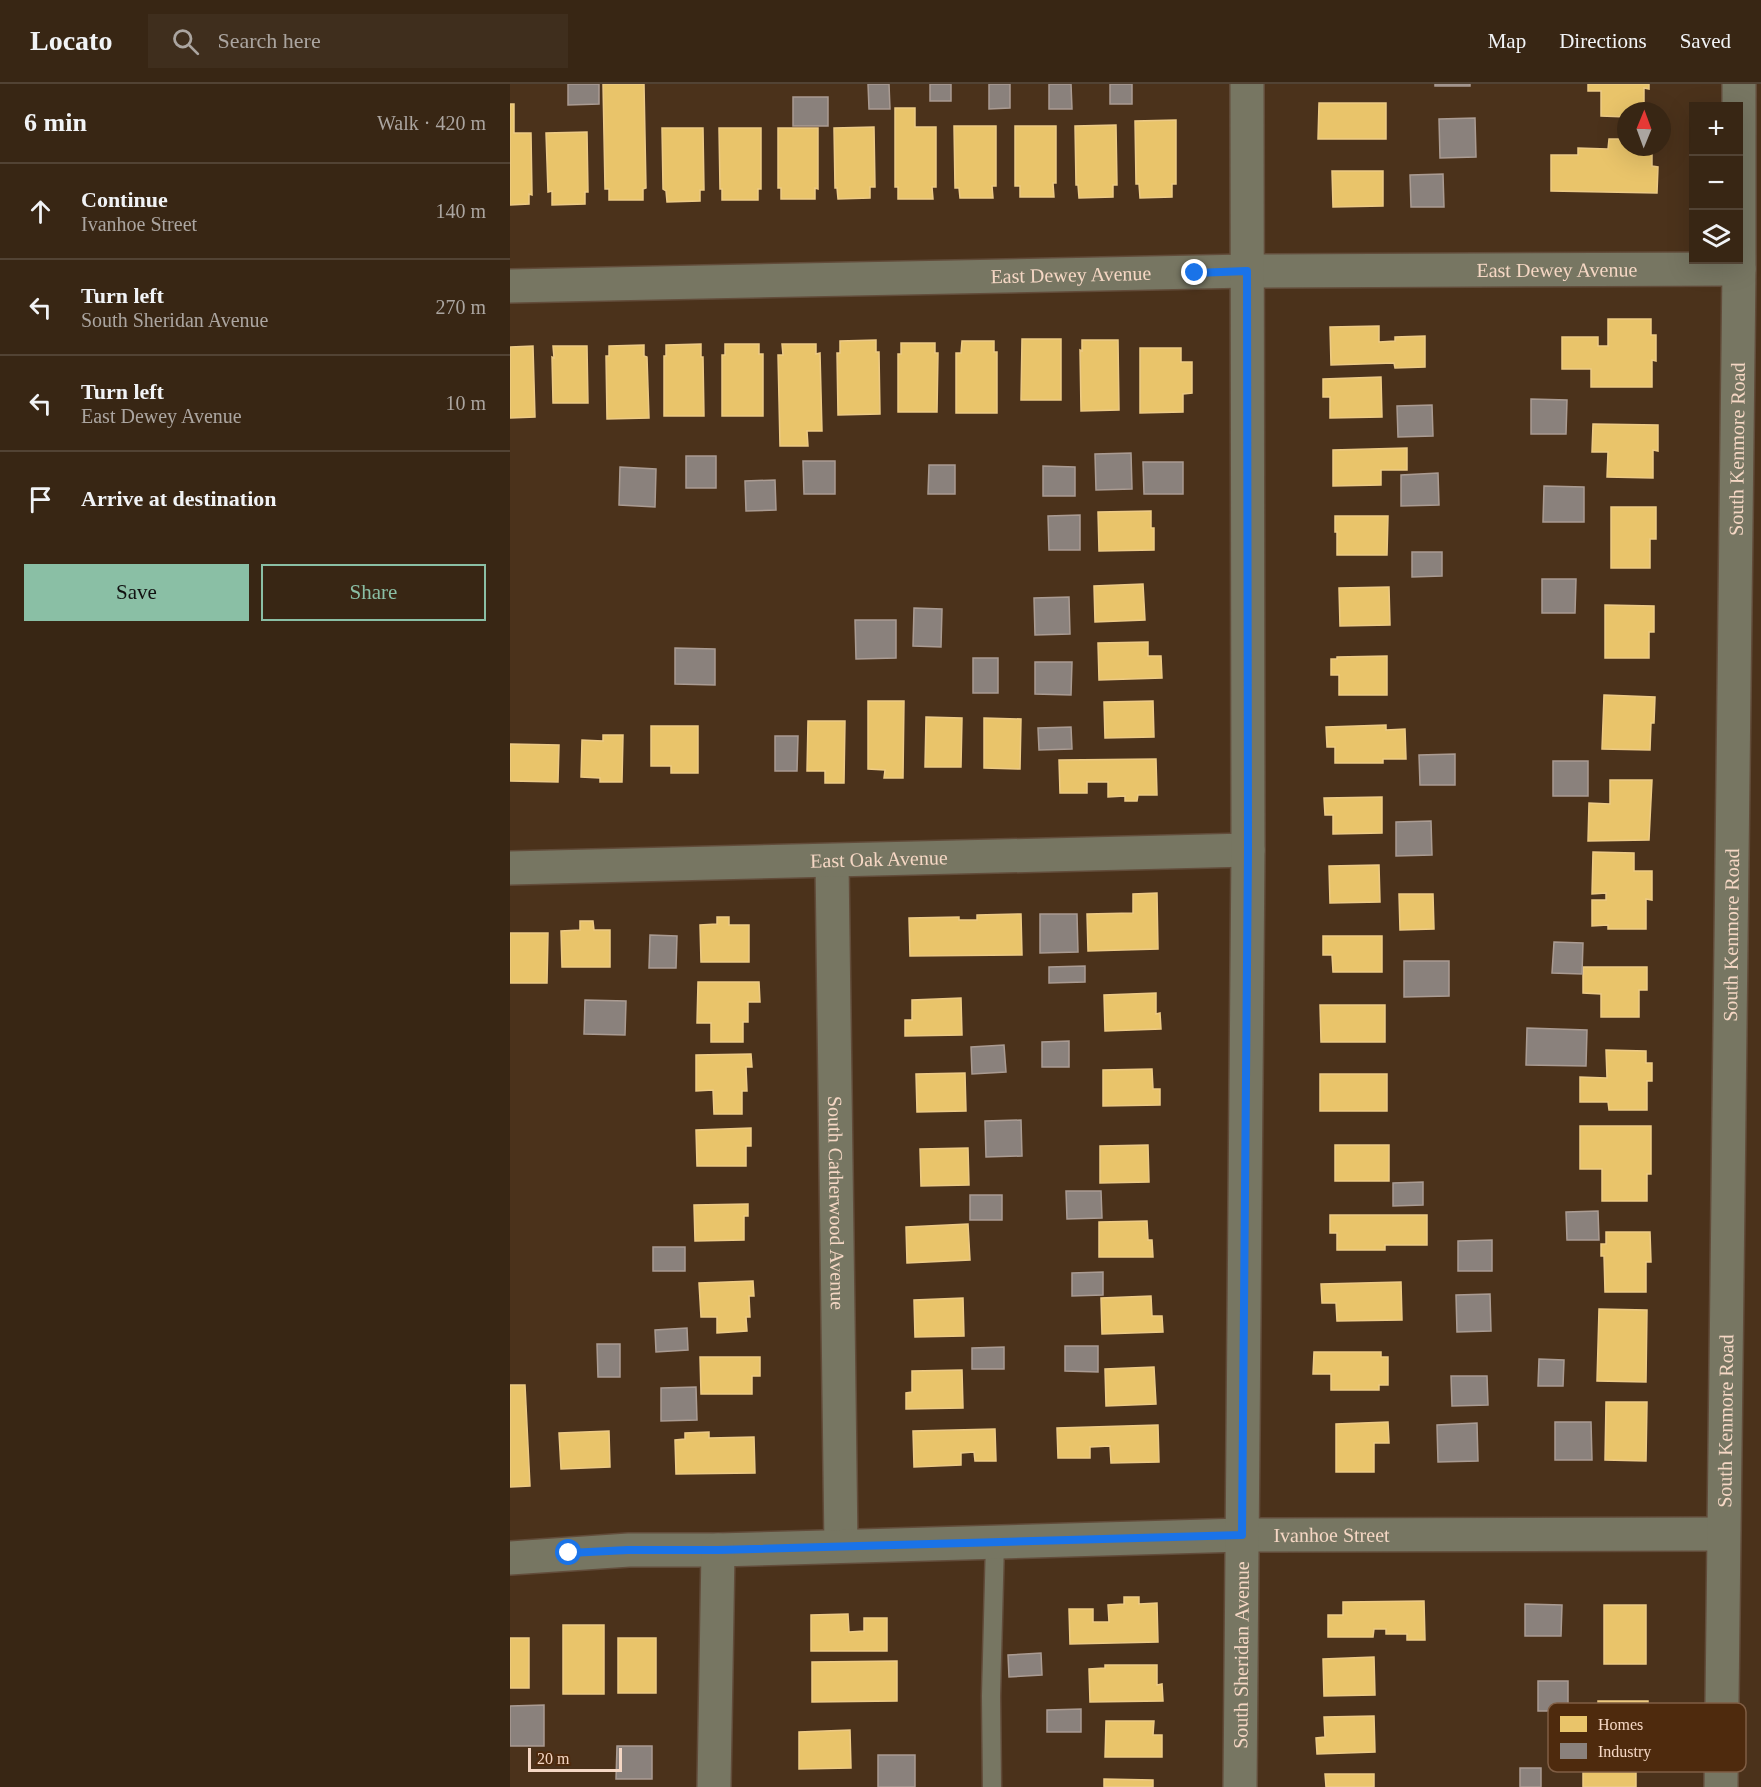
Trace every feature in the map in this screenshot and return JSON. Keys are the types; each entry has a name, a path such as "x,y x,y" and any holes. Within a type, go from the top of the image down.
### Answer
{"street":[{"name":"South Sheridan Avenue","path":"1240,1787 1248,850 1247,84"},
{"name":"South Kenmore Road","path":"1722,1703 1739,269 1739,84"},
{"name":"East Dewey Avenue","path":"510,285 1247,271 1739,269"},
{"name":"East Oak Avenue","path":"510,868 1248,850"},
{"name":"South Catherwood Avenue","path":"832,861 841,1546"},
{"name":"Ivanhoe Street","path":"510,1558 599,1551 718,1550 1242,1535 1723,1534"},
{"path":"714,1787 718,1550"},
{"name":"South Kenmore Road","path":"1721,1772 1721,1787"}],"lane":[{"path":"992,1787 991,1696 995,1542"}],"building: Homes":[{"path":"603,84 644,84 646,188 643,189 643,200 609,200 609,189 605,189"},
{"path":"1588,84 1649,84 1649,89 1644,88 1644,102 1617,102 1617,117 1601,116 1601,91 1588,91"},
{"path":"1319,103 1386,103 1386,139 1318,139"},
{"path":"510,104 514,104 514,133 531,133 532,195 529,194 529,204 510,205"},
{"path":"895,108 915,108 915,127 936,127 936,187 932,187 933,199 898,199 898,187 895,187"},
{"path":"1176,120 1176,184 1172,184 1172,197 1140,198 1139,184 1136,184 1135,121"},
{"path":"1116,125 1117,185 1113,185 1113,197 1079,198 1078,185 1076,185 1075,126"},
{"path":"954,126 996,126 996,186 992,186 993,198 960,198 959,188 955,188"},
{"path":"1015,126 1056,126 1054,197 1020,197 1020,186 1015,186"},
{"path":"874,127 875,187 870,187 870,198 838,199 837,188 835,188 834,128"},
{"path":"662,128 703,128 704,190 700,190 700,201 667,202 666,191 663,189"},
{"path":"719,128 761,128 761,189 758,189 758,200 722,200"},
{"path":"778,128 818,128 818,189 815,188 815,199 781,199 781,188 778,188"},
{"path":"587,132 588,192 585,192 585,204 552,205 552,191 548,192 546,133"},
{"path":"1609,139 1617,139 1617,156 1652,156 1652,166 1658,167 1657,193 1551,191 1551,155 1578,155 1578,148 1608,149"},
{"path":"1332,171 1383,171 1383,206 1333,207"},
{"path":"1608,319 1651,319 1651,335 1656,335 1656,361 1652,360 1652,387 1591,387 1591,369 1562,369 1562,337 1598,337 1598,346 1608,346"},
{"path":"1379,326 1379,342 1395,341 1395,337 1425,336 1425,367 1395,368 1394,363 1331,365 1330,327"},
{"path":"1022,339 1061,339 1061,400 1021,400"},
{"path":"876,340 876,352 879,352 880,414 838,415 837,353 840,353 840,341"},
{"path":"1082,340 1118,340 1119,410 1081,411 1080,350 1082,351"},
{"path":"962,341 994,341 994,352 997,352 997,413 956,413 956,353 961,353"},
{"path":"901,343 935,343 935,353 938,353 937,412 898,412 898,354 901,354"},
{"path":"701,344 704,416 664,416 666,345"},
{"path":"725,344 759,344 759,354 763,354 763,416 722,416 722,355 725,355"},
{"path":"782,344 816,344 816,354 820,353 822,431 807,431 808,446 780,446 778,355 783,355"},
{"path":"644,345 644,356 647,357 649,418 607,419 606,356 609,356 609,346"},
{"path":"533,346 535,417 510,418 510,347"},
{"path":"553,346 587,346 588,403 553,403"},
{"path":"1140,348 1181,348 1181,362 1192,362 1192,393 1183,394 1183,412 1140,413"},
{"path":"1381,377 1382,417 1330,418 1330,397 1323,397 1323,379"},
{"path":"1593,424 1658,425 1658,451 1653,450 1653,478 1607,477 1608,452 1592,452"},
{"path":"1407,448 1407,470 1381,470 1381,485 1333,486 1333,450"},
{"path":"1611,507 1656,507 1656,539 1650,539 1650,568 1611,568"},
{"path":"1151,511 1154,550 1099,551 1098,512"},
{"path":"1335,516 1388,516 1387,555 1337,555"},
{"path":"1143,584 1145,620 1095,622 1094,586"},
{"path":"1389,587 1390,625 1340,626 1339,588"},
{"path":"1605,605 1654,606 1654,632 1649,632 1649,658 1605,658"},
{"path":"1148,642 1148,656 1161,656 1162,678 1099,680 1098,643"},
{"path":"1387,656 1387,695 1339,695 1339,675 1331,675 1331,659"},
{"path":"1604,695 1655,697 1650,750 1602,749"},
{"path":"868,701 904,701 903,778 884,778 885,770 868,769"},
{"path":"1153,701 1154,737 1105,738 1104,702"},
{"path":"926,717 962,718 961,767 925,767"},
{"path":"984,718 1021,719 1020,769 984,768"},
{"path":"808,721 845,721 844,783 825,783 825,771 807,771"},
{"path":"1386,725 1386,730 1405,729 1406,759 1383,759 1383,763 1335,763 1335,747 1327,747 1326,727"},
{"path":"651,726 698,726 698,773 671,773 671,766 651,766"},
{"path":"603,735 623,735 622,782 600,782 600,778 581,777 582,740 603,741"},
{"path":"510,744 559,745 558,782 510,781"},
{"path":"1156,759 1157,795 1138,795 1137,801 1125,801 1125,796 1108,797 1108,782 1087,782 1087,793 1060,793 1059,760"},
{"path":"1610,780 1652,780 1649,840 1588,841 1589,803 1610,804"},
{"path":"1382,797 1382,833 1333,834 1333,815 1325,815 1324,798"},
{"path":"1593,852 1634,853 1634,871 1652,871 1652,900 1646,899 1646,929 1608,929 1608,925 1592,926 1592,900 1606,900 1606,893 1592,894"},
{"path":"1379,865 1380,902 1330,903 1329,866"},
{"path":"1157,893 1158,949 1088,951 1087,914 1133,913 1133,894"},
{"path":"1399,894 1433,894 1434,929 1400,930"},
{"path":"1021,914 1022,955 910,956 909,918 959,917 959,920 977,920 977,915"},
{"path":"717,917 729,917 729,925 749,925 749,962 701,962 700,925 717,924"},
{"path":"580,921 593,921 594,930 610,930 610,967 562,967 561,931 580,930"},
{"path":"510,933 548,933 547,983 510,983"},
{"path":"1323,936 1382,936 1382,972 1333,972 1332,955 1323,955"},
{"path":"1583,967 1647,967 1647,990 1639,990 1639,1017 1601,1017 1601,994 1583,993"},
{"path":"698,982 759,982 760,1002 748,1002 748,1022 743,1022 743,1042 711,1042 711,1023 697,1023"},
{"path":"1156,993 1156,1014 1160,1013 1161,1029 1105,1031 1104,995"},
{"path":"961,998 962,1035 905,1036 905,1020 912,1020 912,1000"},
{"path":"1320,1005 1385,1005 1385,1042 1321,1042"},
{"path":"1606,1050 1646,1051 1646,1063 1652,1063 1652,1081 1647,1081 1647,1110 1609,1110 1608,1102 1580,1102 1580,1077 1607,1078"},
{"path":"751,1054 752,1067 746,1067 747,1091 742,1091 742,1114 714,1114 713,1090 696,1091 696,1055"},
{"path":"1152,1069 1153,1089 1160,1089 1160,1105 1103,1106 1103,1070"},
{"path":"965,1073 966,1111 917,1112 916,1074"},
{"path":"1320,1074 1387,1074 1387,1111 1320,1111"},
{"path":"1580,1126 1651,1126 1651,1174 1647,1174 1647,1201 1602,1201 1602,1169 1580,1169"},
{"path":"751,1128 751,1146 746,1146 746,1166 697,1166 696,1130"},
{"path":"1148,1145 1149,1182 1100,1183 1100,1146"},
{"path":"1335,1145 1389,1145 1389,1181 1335,1181"},
{"path":"968,1148 969,1185 921,1186 920,1149"},
{"path":"748,1204 748,1216 744,1216 744,1240 695,1241 694,1205"},
{"path":"1330,1215 1427,1215 1427,1245 1385,1245 1385,1250 1337,1250 1337,1233 1330,1233"},
{"path":"1147,1221 1148,1240 1152,1240 1153,1257 1099,1257 1099,1222"},
{"path":"968,1224 970,1260 907,1263 906,1227"},
{"path":"1606,1232 1650,1232 1651,1262 1646,1262 1646,1292 1605,1292 1604,1256 1601,1256 1601,1244 1606,1244"},
{"path":"753,1281 754,1296 749,1296 750,1317 746,1317 747,1331 717,1333 717,1317 701,1317 699,1283"},
{"path":"1401,1282 1402,1320 1337,1321 1336,1303 1322,1303 1321,1284"},
{"path":"1151,1296 1152,1316 1162,1316 1163,1332 1102,1334 1101,1298"},
{"path":"963,1298 964,1336 915,1337 914,1300"},
{"path":"1599,1309 1647,1310 1646,1382 1597,1381"},
{"path":"1314,1352 1381,1352 1381,1357 1388,1357 1388,1385 1379,1385 1379,1390 1331,1390 1331,1374 1313,1374"},
{"path":"700,1357 760,1357 760,1376 752,1376 752,1394 701,1394"},
{"path":"1154,1367 1156,1404 1106,1406 1105,1369"},
{"path":"962,1370 963,1408 906,1409 906,1393 912,1392 912,1371"},
{"path":"510,1385 525,1385 530,1486 510,1487"},
{"path":"1606,1402 1647,1402 1646,1461 1605,1460"},
{"path":"1388,1422 1389,1443 1374,1443 1374,1472 1336,1472 1336,1424"},
{"path":"1158,1425 1159,1462 1111,1463 1110,1446 1090,1447 1090,1458 1058,1458 1057,1428"},
{"path":"995,1429 996,1461 975,1461 974,1452 961,1453 961,1465 914,1467 913,1431"},
{"path":"609,1431 610,1467 561,1469 559,1433"},
{"path":"709,1432 709,1438 754,1437 755,1473 676,1474 675,1440 685,1439 685,1433"},
{"path":"1124,1597 1139,1597 1139,1604 1157,1603 1158,1642 1070,1644 1069,1609 1093,1609 1093,1622 1109,1622 1108,1605 1124,1604"},
{"path":"1424,1601 1425,1640 1407,1640 1407,1634 1386,1634 1386,1629 1374,1629 1373,1637 1328,1637 1328,1615 1343,1615 1343,1602"},
{"path":"1604,1605 1646,1605 1646,1664 1604,1664"},
{"path":"848,1614 849,1632 864,1631 864,1618 887,1618 887,1651 811,1651 811,1615"},
{"path":"563,1625 604,1625 604,1694 563,1694"},
{"path":"510,1638 529,1638 529,1688 510,1688"},
{"path":"618,1638 656,1638 656,1693 618,1693"},
{"path":"1374,1657 1375,1695 1324,1696 1323,1659"},
{"path":"897,1661 897,1701 812,1702 812,1662"},
{"path":"1105,1665 1157,1665 1157,1685 1162,1684 1163,1701 1090,1702 1089,1669 1105,1668"},
{"path":"1598,1701 1648,1701 1648,1703 1598,1703"},
{"path":"1374,1716 1375,1752 1317,1754 1316,1738 1325,1737 1324,1717"},
{"path":"1106,1721 1154,1721 1153,1735 1162,1735 1162,1757 1105,1757"},
{"path":"850,1730 851,1768 799,1769 799,1732"},
{"path":"1583,1772 1636,1772 1636,1787 1583,1787"},
{"path":"1325,1774 1374,1774 1374,1787 1326,1787"},
{"path":"1104,1779 1153,1780 1153,1787 1104,1787"}],"building: Industry":[{"path":"568,84 599,84 599,104 568,105"},
{"path":"868,84 889,84 890,109 869,109"},
{"path":"930,84 951,84 951,101 930,101"},
{"path":"989,84 1010,84 1010,108 989,109"},
{"path":"1049,84 1071,84 1072,109 1049,109"},
{"path":"1110,84 1132,84 1132,104 1110,104"},
{"path":"1435,84 1470,84 1470,86 1435,86"},
{"path":"793,97 828,97 828,126 793,126"},
{"path":"1475,118 1476,157 1440,158 1439,119"},
{"path":"1443,174 1444,207 1411,207 1410,175"},
{"path":"1531,399 1567,400 1566,434 1531,434"},
{"path":"1432,405 1433,436 1398,437 1397,406"},
{"path":"1131,453 1132,489 1096,490 1095,454"},
{"path":"686,456 716,456 716,488 686,488"},
{"path":"803,461 835,461 835,494 804,494"},
{"path":"1143,462 1183,462 1183,494 1144,494"},
{"path":"929,465 955,465 955,494 928,494"},
{"path":"1043,466 1075,467 1075,496 1043,496"},
{"path":"620,467 656,469 655,507 619,505"},
{"path":"1438,473 1439,505 1401,506 1401,475"},
{"path":"775,480 776,510 746,511 745,481"},
{"path":"1544,486 1584,487 1584,522 1543,522"},
{"path":"1080,515 1080,550 1049,550 1048,516"},
{"path":"1412,552 1442,552 1442,576 1412,577"},
{"path":"1542,579 1576,579 1575,613 1542,613"},
{"path":"1069,597 1070,634 1035,635 1034,598"},
{"path":"914,608 942,609 941,647 913,646"},
{"path":"855,620 896,620 896,658 856,659"},
{"path":"675,648 715,649 715,685 675,684"},
{"path":"973,658 998,658 998,693 973,693"},
{"path":"1035,662 1072,662 1071,695 1035,694"},
{"path":"1071,727 1072,749 1039,750 1038,728"},
{"path":"775,736 798,736 797,771 775,771"},
{"path":"1455,754 1455,785 1420,785 1419,755"},
{"path":"1553,761 1588,761 1588,796 1553,796"},
{"path":"1431,821 1432,855 1396,856 1396,822"},
{"path":"1040,914 1077,914 1078,952 1040,953"},
{"path":"650,935 677,936 676,968 649,968"},
{"path":"1554,942 1583,943 1582,974 1552,973"},
{"path":"1404,961 1449,961 1449,996 1404,997"},
{"path":"1085,966 1085,982 1049,983 1049,967"},
{"path":"585,1000 626,1001 625,1035 584,1034"},
{"path":"1527,1028 1587,1030 1586,1066 1526,1065"},
{"path":"1069,1041 1069,1067 1042,1067 1042,1042"},
{"path":"1004,1045 1006,1072 972,1074 971,1047"},
{"path":"1021,1120 1022,1156 986,1157 985,1121"},
{"path":"1423,1182 1423,1205 1393,1206 1393,1183"},
{"path":"1066,1191 1101,1191 1102,1218 1067,1219"},
{"path":"970,1195 1002,1195 1002,1220 970,1220"},
{"path":"1598,1211 1599,1240 1567,1240 1566,1212"},
{"path":"1492,1240 1492,1271 1458,1271 1458,1241"},
{"path":"653,1247 685,1247 685,1271 653,1271"},
{"path":"1103,1272 1103,1295 1072,1296 1072,1273"},
{"path":"1490,1294 1491,1331 1457,1332 1456,1295"},
{"path":"687,1328 688,1350 656,1352 655,1330"},
{"path":"597,1344 620,1344 620,1377 598,1377"},
{"path":"1065,1346 1098,1346 1098,1372 1065,1371"},
{"path":"1004,1347 1004,1369 972,1369 972,1348"},
{"path":"1539,1359 1564,1360 1563,1386 1538,1386"},
{"path":"1451,1376 1487,1376 1488,1405 1452,1406"},
{"path":"696,1387 697,1420 661,1421 661,1388"},
{"path":"1555,1422 1591,1422 1592,1460 1555,1460"},
{"path":"1477,1423 1478,1461 1438,1462 1437,1425"},
{"path":"1525,1604 1562,1605 1561,1636 1525,1636"},
{"path":"1041,1653 1042,1675 1009,1677 1008,1655"},
{"path":"1538,1681 1568,1681 1568,1703 1548,1703 1548,1711 1538,1711"},
{"path":"544,1705 544,1746 510,1746 510,1706"},
{"path":"1081,1709 1081,1732 1047,1732 1047,1710"},
{"path":"617,1746 652,1746 652,1779 616,1779"},
{"path":"878,1755 915,1755 915,1787 878,1787"},
{"path":"1520,1768 1541,1768 1541,1787 1520,1787"}],"route":[{"path":"569,1553 1242,1535 1248,850 1247,271 1195,273"}]}
